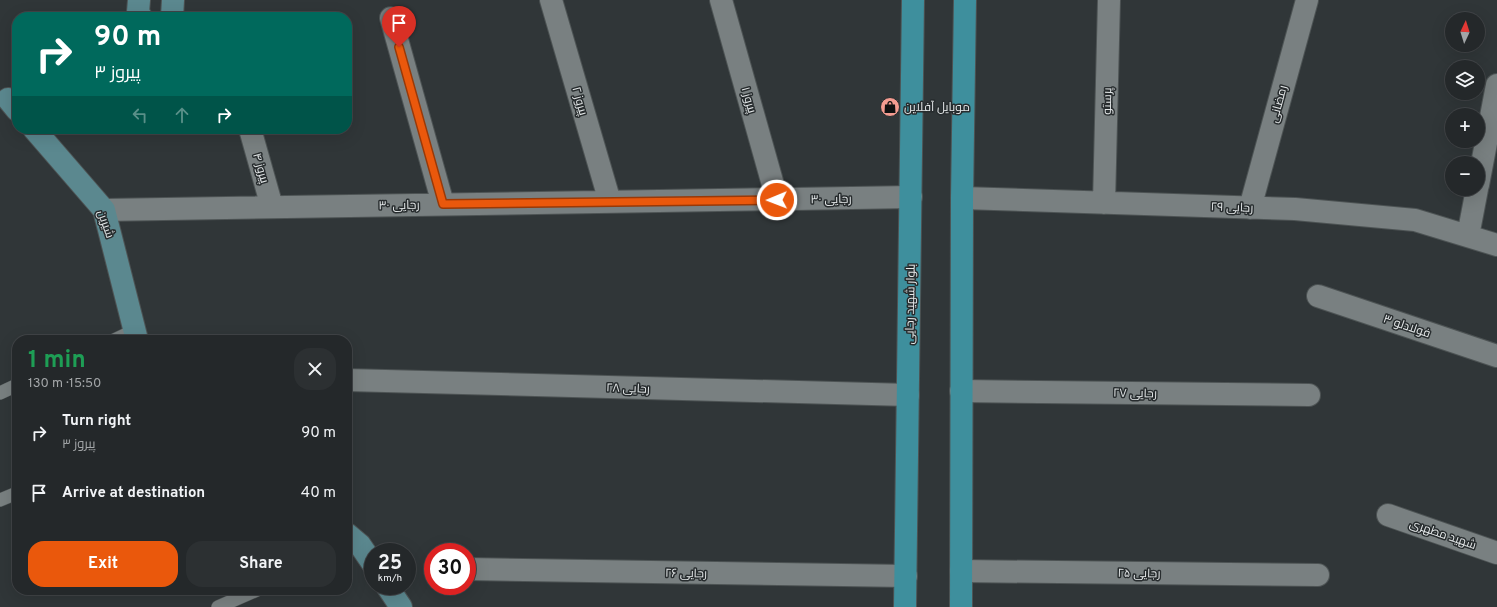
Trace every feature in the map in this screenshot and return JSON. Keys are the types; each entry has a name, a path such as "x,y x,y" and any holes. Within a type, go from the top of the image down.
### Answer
{"main road":[{"name":"بلوار شهید رجایی","path":"905,607 913,0"},
{"path":"960,607 964,0"}],"street":[{"path":"138,12 139,0"},
{"path":"172,12 173,0"},
{"name":"پیروز ۲","path":"551,0 610,202"},
{"name":"پیروز ۱","path":"721,0 777,200"},
{"name":"پرستو","path":"1104,203 1109,0"},
{"name":"رمضانی","path":"1250,208 1307,0"},
{"path":"391,18 443,204"},
{"path":"1484,156 1497,85"},
{"name":"شیرین","path":"38,134 104,210 136,335"},
{"name":"پیروز ۴","path":"251,134 272,207"},
{"path":"1468,236 1476,196"},
{"name":"رجایی ۳۰","path":"104,210 911,197"},
{"name":"رجایی ۲۹","path":"962,198 1295,209 1415,220 1497,245"},
{"name":"فولادلو ۳","path":"1318,296 1497,356"},
{"name":"رجایی ۲۸","path":"352,380 908,395"},
{"name":"رجایی ۲۷","path":"961,391 1309,395"},
{"name":"شهید مطهری","path":"1388,515 1497,553"},
{"path":"352,544 364,555"},
{"name":"رجایی ۲۶","path":"476,569 906,576"},
{"name":"رجایی ۲۵","path":"961,571 1318,575"},
{"path":"393,595 401,607"}],"lane":[{"path":"0,393 12,387"},
{"path":"0,500 12,495"},
{"path":"218,607 246,595"}],"place":[{"name":"موبایل آفلاین","path":"890,107"}],"route":[{"path":"399,47 443,204 777,200"}]}
